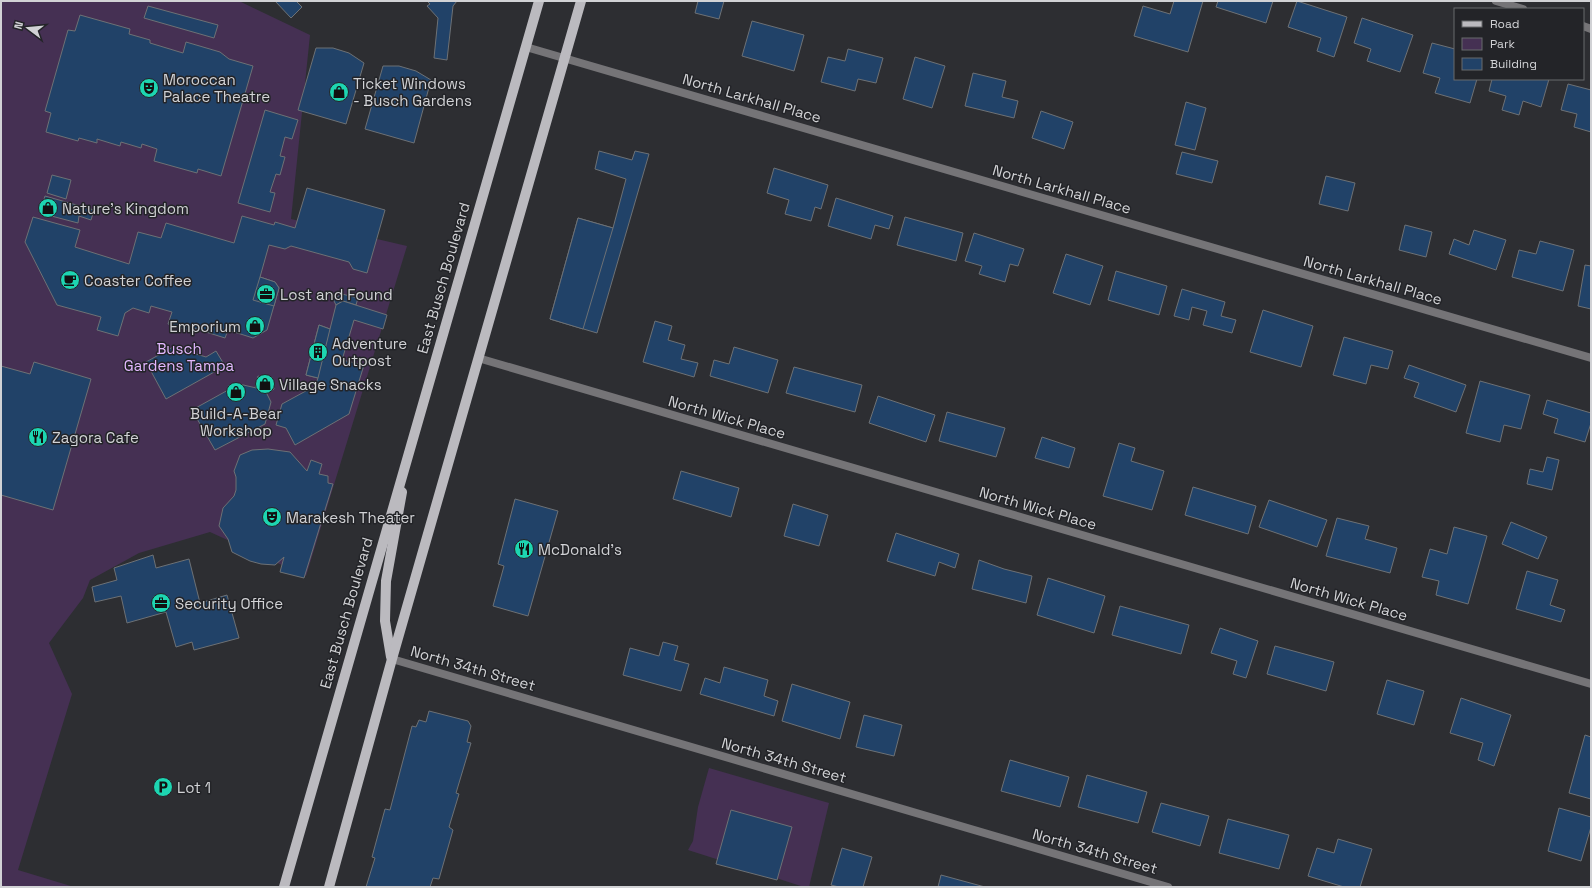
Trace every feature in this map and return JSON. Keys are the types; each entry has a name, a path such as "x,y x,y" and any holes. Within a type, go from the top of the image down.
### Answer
{"main road":[{"name":"East Busch Boulevard","path":"284,887 411,439 539,1"},
{"path":"329,887 392,659 581,1"},
{"path":"392,659 385,621 386,580 411,439"}],"street":[{"path":"1496,1 1520,8"},
{"name":"North Larkhall Place","path":"526,47 1591,358"},
{"name":"North Wick Place","path":"478,358 1591,684"},
{"name":"North 34th Street","path":"392,659 1168,887"}],"green space":[{"name":"Busch Gardens Tampa","path":"1,1 239,1 310,35 291,219 407,246 306,576 210,532 139,553 90,580 83,598 49,643 72,694 18,870 74,887 1,887"},
{"path":"709,768 829,803 809,887 804,887 688,850 693,841 698,807"}],"building":[{"path":"275,1 296,1 302,7 291,18"},
{"path":"427,1 457,1 453,6 447,60 434,58 438,18 427,6 430,4"},
{"path":"698,1 724,1 719,19 695,13"},
{"path":"1174,1 1203,1 1188,52 1134,36 1143,6 1170,14"},
{"path":"1218,1 1273,1 1266,23 1216,7"},
{"path":"1297,1 1347,17 1334,57 1317,51 1321,38 1288,27"},
{"path":"148,6 218,25 214,38 144,18"},
{"name":"Moroccan Palace Theatre","path":"80,15 130,29 129,34 150,40 150,43 183,53 186,42 220,52 229,59 253,66 221,176 198,169 197,173 154,161 157,149 142,144 141,148 121,142 120,146 97,139 97,143 79,138 78,141 46,132 51,113 45,111 68,30 75,31"},
{"path":"1362,18 1413,35 1400,72 1367,61 1371,49 1354,43"},
{"path":"752,21 804,35 794,71 742,56"},
{"path":"1432,43 1454,49 1454,80 1477,80 1470,103 1435,93 1440,78 1423,73"},
{"path":"316,48 333,48 349,53 364,63 346,124 298,110"},
{"path":"848,49 883,58 876,83 858,79 855,91 821,82 828,57 845,61"},
{"path":"915,57 945,66 932,108 903,99"},
{"path":"383,66 399,66 416,71 431,80 414,143 365,129"},
{"path":"973,73 1006,81 1002,97 1018,101 1014,118 965,106"},
{"path":"1492,80 1549,80 1541,107 1523,101 1519,115 1502,110 1506,96 1489,91"},
{"path":"1568,84 1591,90 1591,132 1574,127 1577,114 1561,110"},
{"path":"1186,102 1206,108 1195,150 1175,145"},
{"path":"265,110 298,120 292,139 285,137 280,156 285,157 280,175 276,174 270,192 275,193 270,212 238,203"},
{"path":"1041,111 1073,122 1064,149 1032,138"},
{"path":"599,151 632,160 635,151 649,154 597,333 550,319 578,218 613,228 626,179 595,169"},
{"path":"1182,152 1218,161 1212,183 1176,174"},
{"path":"774,168 828,185 821,209 815,207 811,221 785,214 789,200 767,193"},
{"path":"52,175 71,180 66,199 47,193"},
{"path":"1326,176 1355,183 1348,211 1319,204"},
{"path":"307,188 385,210 367,273 353,269 349,262 291,246 285,249 269,245 260,277 275,282 279,288 267,330 253,338 228,330 225,338 190,327 190,331 168,324 172,312 151,306 149,313 133,308 125,313 118,336 97,330 101,317 57,305 25,242 33,217 80,230 75,247 129,264 138,232 161,238 166,223 234,243 242,216 274,225 275,222 295,228"},
{"path":"45,196 94,210 91,220 79,216 78,223 40,213"},
{"path":"836,198 893,216 889,229 875,225 871,239 828,226"},
{"path":"905,217 963,233 956,261 897,245"},
{"path":"578,218 613,228 583,329 550,319"},
{"path":"1405,225 1432,232 1426,257 1399,250"},
{"path":"1474,230 1506,240 1496,270 1449,254 1454,239 1469,245"},
{"path":"974,233 1024,249 1018,266 1010,264 1005,282 979,274 982,266 965,261"},
{"path":"1540,241 1574,250 1563,291 1512,277 1519,250 1536,254"},
{"path":"1066,254 1103,266 1090,305 1053,293"},
{"path":"1585,265 1591,266 1591,309 1578,306"},
{"path":"1116,271 1167,286 1159,315 1108,300"},
{"name":"Lost and Found","path":"260,277 275,282 279,288 274,306 253,300"},
{"path":"1182,289 1225,302 1221,316 1236,320 1232,333 1203,325 1207,311 1192,307 1189,320 1174,316"},
{"path":"342,294 358,298 356,305 343,301 336,305 333,299"},
{"path":"343,301 387,315 383,329 354,320 342,360 364,365 349,414 295,445 286,428 276,425 282,404 315,386 318,378 306,375 319,325 330,329 336,305"},
{"path":"1263,310 1313,326 1301,367 1250,352"},
{"path":"655,321 672,326 668,340 685,345 681,359 698,363 694,377 643,362"},
{"name":"Adventure Outpost","path":"319,325 330,329 318,378 306,375"},
{"path":"1344,337 1393,351 1388,369 1371,365 1366,384 1333,375"},
{"path":"173,347 206,357 216,351 225,366 166,399 146,362"},
{"path":"734,347 778,360 768,393 710,376 714,360 729,364"},
{"name":"Zagora Cafe","path":"34,362 91,379 53,510 1,495 1,366 30,374"},
{"path":"1409,365 1466,385 1456,412 1414,397 1419,383 1404,378"},
{"path":"794,367 862,385 855,412 786,393"},
{"name":"Village Snacks","path":"258,376 272,380 274,389 266,393 265,390 255,388"},
{"path":"1480,381 1530,395 1521,429 1504,425 1500,442 1466,433"},
{"path":"239,384 265,390 271,402 265,424 215,450 192,410"},
{"path":"878,396 935,415 926,442 869,423"},
{"path":"1547,400 1591,413 1591,423 1585,442 1554,433 1558,419 1543,414"},
{"path":"947,412 1005,428 996,457 939,441"},
{"path":"1042,437 1075,448 1069,468 1035,458"},
{"path":"1119,443 1135,448 1131,461 1164,471 1152,510 1103,496"},
{"name":"Marakesh Theater","path":"268,449 290,452 307,471 311,460 322,464 319,474 328,476 328,483 333,484 304,578 280,572 284,557 275,565 261,564 250,561 232,552 228,539 219,526 223,508 234,496 236,490 236,477 234,471 240,455 252,450"},
{"path":"1547,457 1559,460 1552,490 1527,484 1530,469 1543,472"},
{"path":"681,471 739,488 731,517 673,499"},
{"path":"1193,487 1256,506 1248,534 1185,515"},
{"path":"515,499 558,511 528,616 493,606 504,566 498,564"},
{"path":"1269,500 1327,520 1317,547 1259,527"},
{"path":"793,504 828,515 819,546 784,536"},
{"path":"1337,518 1369,526 1365,539 1397,548 1390,573 1326,556"},
{"path":"1511,522 1547,537 1538,559 1502,544"},
{"path":"1454,527 1487,536 1468,604 1436,595 1439,581 1422,577 1430,549 1447,554"},
{"path":"896,533 959,554 955,568 939,562 935,576 887,561"},
{"name":"Security Office","path":"153,555 156,568 189,559 200,603 227,595 239,638 194,650 192,642 176,647 166,612 127,623 121,596 95,602 92,587 117,580 114,568"},
{"path":"979,560 1004,569 1032,576 1026,603 972,589"},
{"path":"1527,571 1558,580 1550,605 1565,610 1561,622 1516,609"},
{"path":"1048,578 1105,596 1094,633 1037,615"},
{"path":"1120,606 1189,625 1181,654 1112,635"},
{"path":"1220,628 1258,641 1246,678 1233,674 1237,661 1211,653"},
{"path":"663,642 678,646 674,660 689,664 681,691 623,675 630,648 659,656"},
{"path":"1275,646 1334,662 1326,691 1267,674"},
{"path":"724,667 768,680 764,696 778,701 774,716 700,694 705,678 720,683"},
{"path":"1387,680 1424,691 1414,725 1377,714"},
{"path":"792,684 850,702 840,739 782,721"},
{"path":"1461,698 1511,715 1494,766 1478,760 1483,743 1450,733"},
{"path":"429,711 468,721 471,726 467,742 471,743 456,793 459,794 449,827 453,830 439,879 433,878 430,887 366,887 375,858 372,857 385,809 390,810 412,726 416,727 419,720 426,722"},
{"path":"864,715 902,725 894,756 856,747"},
{"path":"1585,735 1591,737 1591,799 1569,793"},
{"path":"1010,760 1069,777 1060,807 1001,791"},
{"path":"1087,775 1147,792 1138,823 1078,807"},
{"path":"1161,803 1209,816 1200,846 1152,832"},
{"path":"1559,808 1591,817 1591,827 1581,861 1548,851"},
{"path":"731,810 792,827 777,880 716,864"},
{"path":"1228,819 1289,835 1279,869 1219,853"},
{"path":"1338,839 1372,849 1360,887 1344,887 1308,876 1317,848 1334,853"},
{"path":"842,848 872,857 863,887 839,887 831,885"},
{"path":"941,875 985,887 938,887"}],"place":[{"name":"Moroccan Palace Theatre","path":"149,88"},
{"name":"Ticket Windows - Busch Gardens","path":"339,92"},
{"name":"Nature's Kingdom","path":"48,208"},
{"name":"Coaster Coffee","path":"70,280"},
{"name":"Lost and Found","path":"266,294"},
{"name":"Emporium","path":"255,326"},
{"name":"Adventure Outpost","path":"318,352"},
{"name":"Village Snacks","path":"265,384"},
{"name":"Build-A-Bear Workshop","path":"236,392"},
{"name":"Zagora Cafe","path":"38,437"},
{"name":"Marakesh Theater","path":"272,517"},
{"name":"McDonald's","path":"524,549"},
{"name":"Security Office","path":"161,603"},
{"name":"Lot 1","path":"163,787"}]}
